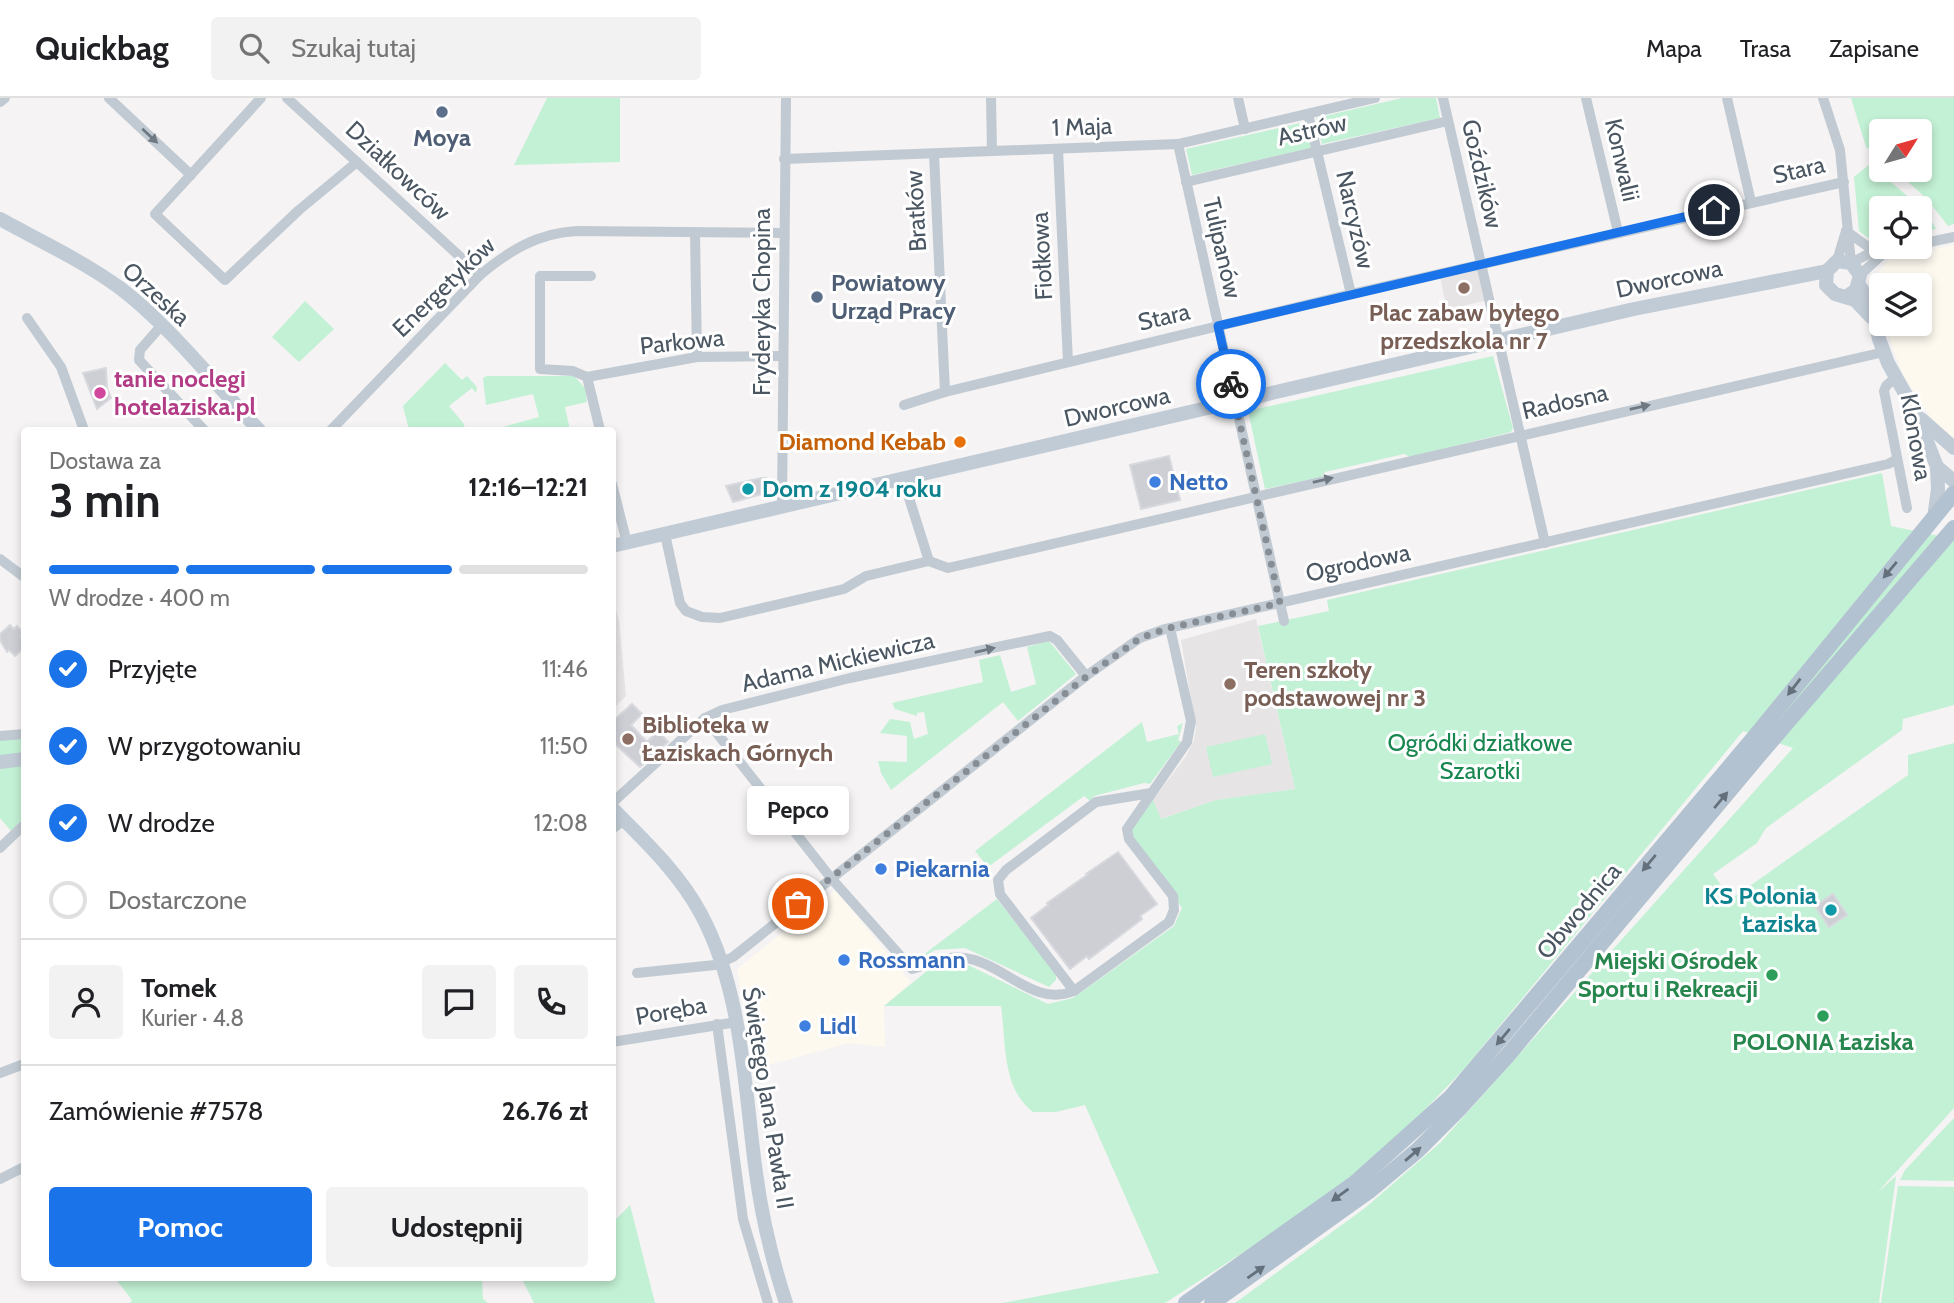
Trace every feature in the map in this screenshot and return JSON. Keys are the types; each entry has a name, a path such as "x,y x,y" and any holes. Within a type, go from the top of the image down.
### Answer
{"main road":[{"name":"Obwodnica","path":"1186,1303 1355,1183 1451,1097 1753,739 1954,493"},
{"name":"Obwodnica","path":"1212,1303 1369,1191 1418,1150 1458,1110 1508,1055 1762,751 1951,535"}],"street":[{"path":"0,102 5,98"},
{"path":"109,98 191,175"},
{"path":"261,98 155,214 225,280 299,210 357,162"},
{"name":"Działkowców","path":"287,98 480,275"},
{"name":"Fryderyka Chopina","path":"782,505 786,418 783,233 786,98"},
{"path":"991,98 992,151"},
{"path":"1238,98 1245,129"},
{"name":"1 Maja","path":"784,159 1178,144 1374,98"},
{"name":"Goździków","path":"1443,98 1545,543"},
{"name":"Konwalii","path":"1586,98 1618,232"},
{"path":"1727,98 1751,202"},
{"path":"1823,98 1840,150 1846,230 1843,273 1847,296"},
{"name":"Narcyzów","path":"1308,114 1351,294"},
{"name":"Astrów","path":"1186,182 1448,121"},
{"name":"Tulipanów","path":"1178,144 1284,621"},
{"name":"Fiołkowa","path":"1058,149 1068,362"},
{"name":"Bratków","path":"934,154 945,392"},
{"name":"Stara","path":"904,405 945,392 1351,294 1843,182"},
{"name":"Orzeska","path":"0,219 94,270 122,290 161,326 255,427"},
{"path":"1846,230 1869,247"},
{"name":"Energetyków","path":"334,427 480,275 502,256 526,242 559,232 783,233"},
{"path":"695,232 697,357"},
{"path":"1932,242 1954,237"},
{"path":"1843,273 1869,255"},
{"path":"1843,273 1869,259"},
{"path":"1843,273 1869,302"},
{"name":"Dworcowa","path":"620,545 782,505 903,480 1699,295 1843,273 1835,294 1847,296 1860,304 1869,315"},
{"name":"Parkowa","path":"591,276 540,276 540,369 573,371 587,377 697,357 783,356"},
{"path":"27,318 61,366 83,427"},
{"path":"161,326 140,349 139,360 201,427"},
{"path":"1879,336 1896,377 1916,413 1937,467 1938,489 1934,518"},
{"name":"Radosna","path":"1257,496 1884,352"},
{"path":"587,377 599,427"},
{"name":"Klonowa","path":"1896,377 1884,391 1907,508"},
{"path":"1916,413 1949,445 1954,462"},
{"name":"Ogrodowa","path":"722,963 1086,677 1140,638 1170,628 1896,460"},
{"path":"1937,467 1954,481"},
{"path":"903,480 929,561"},
{"path":"665,534 680,603 686,611 702,617 720,618 844,589 866,576 929,561 948,568 1257,496"},
{"path":"616,514 620,545"},
{"path":"0,559 21,575"},
{"path":"705,718 831,878 912,969 952,957 968,958 1046,996 1061,997 1074,991 1169,922 1174,910 1173,896 1129,839 1127,829 1130,820 1187,742 1191,721 1170,628"},
{"name":"Adama Mickiewicza","path":"616,802 705,718 722,710 850,678 1050,636 1057,640 1086,677"},
{"path":"0,736 21,734"},
{"path":"0,762 21,759"},
{"path":"1074,991 1000,894 998,880 1006,870 1096,802 1150,793"},
{"name":"Świętego Jana Pawła II","path":"618,825 682,885 700,913 722,963 737,1022 764,1223 786,1303"},
{"path":"0,848 21,828"},
{"path":"637,973 722,963"},
{"name":"Poręba","path":"616,1041 737,1022"},
{"name":"Świętego Jana Pawła II","path":"717,1024 743,1219 768,1303"},
{"path":"0,1073 21,1065"},
{"path":"0,1180 21,1169"}],"shaded area":[{"path":"1954,245 1954,441 1930,416 1903,375 1888,336 1932,336 1932,273 1878,273 1890,259 1932,259 1932,250"},
{"name":"Plac zabaw byłego przedszkola nr 7","path":"1480,267 1488,300 1447,310 1440,276"},
{"path":"616,610 619,621 626,696 616,706"},
{"name":"Teren szkoły podstawowej nr 3","path":"1256,619 1295,789 1216,800 1160,819 1153,800 1186,756 1194,740 1196,728 1181,640"},
{"path":"835,890 911,982 884,1006 885,1047 849,1043 754,1069 737,969"}],"green space":[{"path":"547,98 620,98 620,162 514,165"},
{"path":"1402,98 1436,98 1440,118 1322,144 1316,118"},
{"path":"1851,98 1954,98 1954,224 1948,226 1932,205 1932,196 1924,196 1908,182 1932,182 1932,119 1869,119 1869,149 1866,147"},
{"path":"1305,122 1311,148 1192,175 1186,149"},
{"path":"1869,165 1869,182 1891,182 1907,196 1869,196 1869,239 1859,231 1854,177"},
{"path":"305,301 334,329 299,362 272,337"},
{"path":"1493,356 1513,428 1511,432 1410,457 1404,454 1325,472 1321,477 1265,489 1248,411"},
{"path":"445,363 462,380 467,376 477,387 476,393 472,388 449,406 464,427 408,427 403,406"},
{"path":"574,376 585,388 587,402 565,407 569,427 503,427 539,417 533,394 486,405 483,378"},
{"name":"Ogródki działkowe Szarotki","path":"1882,473 1891,526 1954,539 1954,705 1903,719 1902,730 1766,828 1757,843 1713,874 1731,899 1908,775 1908,755 1954,743 1954,1108 1877,1193 1896,1176 1879,1303 1235,1303 1365,1208 1440,1143 1793,748 1743,731 1464,1069 1385,1151 1290,1222 1165,1303 1003,1303 1159,1273 1085,1105 1056,1112 1033,1112 1016,1091 1007,1064 1001,1006 884,1006 927,971 950,963 966,964 1048,1004 1073,998 1174,926 1182,908 1130,835 1134,823 1153,800 1161,819 1216,800 1295,789 1258,626 1329,611 1327,600"},
{"path":"1049,641 1076,674 1018,721 1003,702 891,790 881,773 878,761 907,762 907,736 880,733 890,719 910,722 914,739 928,734 924,712 917,713 917,716 895,709 892,703 983,682 979,660 1000,655 1011,692 1036,684 1027,647"},
{"path":"1142,722 1147,742 1179,734 1177,726 1183,723 1178,740 1181,742 1150,784 1144,783 1094,796 1090,801 1084,796 988,867 975,851"},
{"path":"1265,734 1272,764 1213,777 1206,747"},
{"path":"21,736 21,821 11,831 0,818 0,737"},
{"path":"997,899 1056,974 1056,980 1049,987 965,948 935,950 910,965"},
{"path":"1954,1118 1954,1181 1900,1180 1905,1170"},
{"path":"1898,1186 1954,1187 1954,1303 1881,1303"},
{"path":"630,1205 655,1303 534,1303 523,1281 616,1281 616,1219"},
{"path":"117,1281 482,1281 483,1299 488,1303 130,1303 132,1300"}],"building":[{"name":"tanie noclegi hotelaziska.pl","path":"106,368 107,388 111,398 97,409 83,373"},
{"name":"Netto","path":"1169,456 1180,500 1141,509 1130,465"},
{"name":"Dom z 1904 roku","path":"766,478 769,492 733,502 726,486"},
{"path":"10,625 14,629 17,626 21,631 21,651 15,656 9,650 7,652 0,640 0,634"},
{"path":"632,704 642,714 631,725 647,742 658,731 668,742 640,767 616,745 616,718"},
{"path":"1118,852 1157,904 1140,916 1142,919 1089,959 1087,956 1070,969 1031,918 1048,905 1047,903"},
{"name":"KS Polonia Łaziska","path":"1833,894 1847,915 1829,927 1815,906"}],"way so far":[{"path":"798,904 1086,677 1140,638 1165,629 1280,603 1231,384"}],"place":[{"name":"Moya","path":"442,112"},
{"name":"Plac zabaw byłego przedszkola nr 7","path":"1464,288"},
{"name":"Powiatowy Urząd Pracy","path":"817,297"},
{"name":"tanie noclegi hotelaziska.pl","path":"100,393"},
{"name":"Diamond Kebab","path":"960,442"},
{"name":"Netto","path":"1155,482"},
{"name":"Dom z 1904 roku","path":"748,489"},
{"name":"Teren szkoły podstawowej nr 3","path":"1230,684"},
{"name":"Biblioteka w Łaziskach Górnych","path":"628,739"},
{"name":"Piekarnia","path":"881,869"},
{"name":"Pepco","path":"798,904"},
{"name":"KS Polonia Łaziska","path":"1831,910"},
{"name":"Rossmann","path":"844,960"},
{"name":"Miejski Ośrodek Sportu i Rekreacji","path":"1772,975"},
{"name":"POLONIA Łaziska","path":"1823,1016"},
{"name":"Lidl","path":"805,1026"}],"route":[{"path":"1231,384 1218,326 1714,210"}]}
